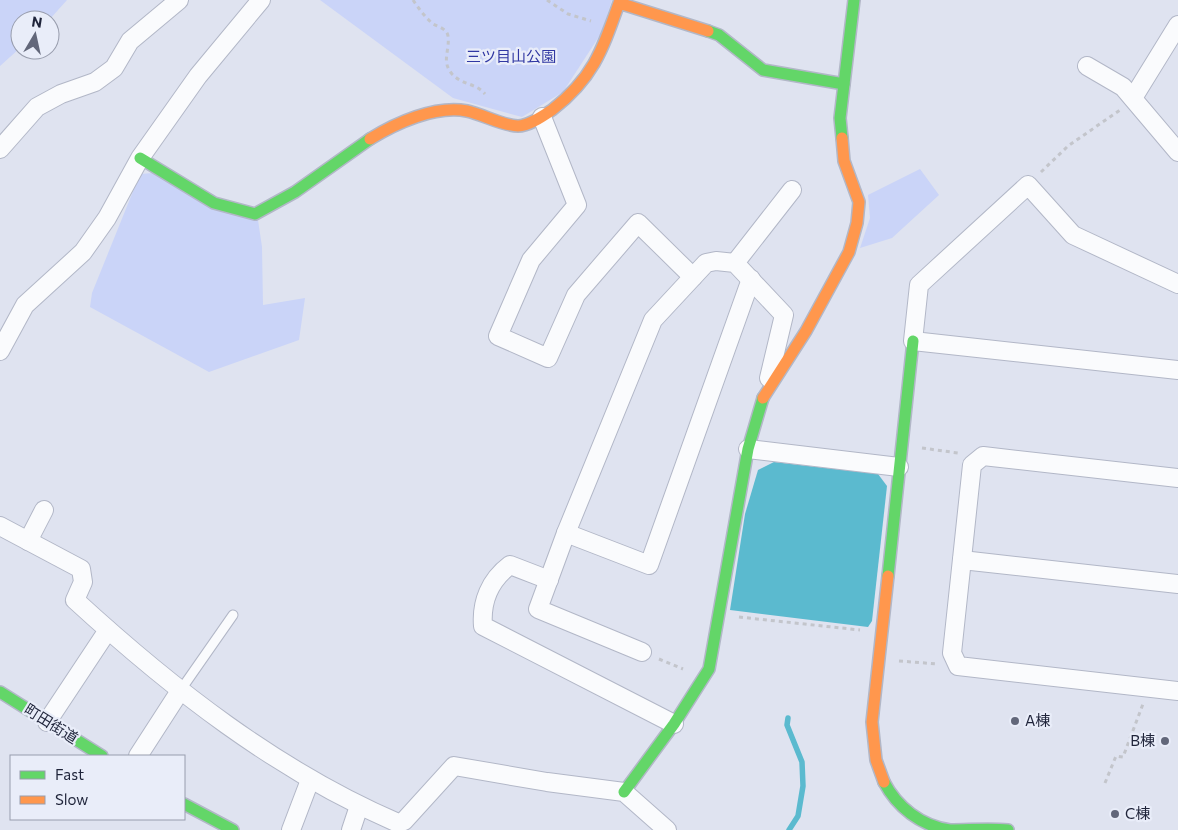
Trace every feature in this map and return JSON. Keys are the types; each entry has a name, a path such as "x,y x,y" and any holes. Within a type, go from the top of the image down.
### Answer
{"street":[{"path":"0,149 37,107 61,94 95,82 114,68 130,41 179,0"},
{"path":"0,351 25,305 83,252 107,218 140,158 198,76 261,0"},
{"path":"765,392 801,338 849,252 857,223 859,202 844,161 840,118 854,0"},
{"path":"140,158 214,203 255,214 295,192 364,142 389,127 443,110 466,112 501,123 518,126 542,117 572,94 597,62 612,28 619,3 720,35 763,70 844,84"},
{"path":"1133,98 1178,25"},
{"path":"1087,66 1123,87 1178,152"},
{"path":"542,117 577,205 530,260 498,336 548,358 576,295 638,222 693,277"},
{"path":"1008,830 989,828 951,830 925,822 903,810 888,793 878,773 872,748 872,722 878,659 919,285 1028,185 1073,235 1178,284"},
{"path":"735,263 792,190"},
{"path":"624,792 674,724 710,669 748,449 765,392 784,315 735,263 716,260 706,263 653,320 566,533 538,609 642,652"},
{"path":"566,533 649,565 751,279"},
{"path":"913,341 1178,370"},
{"path":"748,449 899,467"},
{"path":"1178,478 983,456 972,465 952,652 958,666 1178,690"},
{"path":"28,541 44,510"},
{"path":"0,526 82,569 83,582 75,600 180,691 310,780 359,806 398,823 404,821 454,766 547,782 624,792 666,830"},
{"path":"962,560 1178,584"},
{"path":"549,580 510,565 487,592 482,612 483,626 674,724"},
{"path":"47,722 108,630"},
{"path":"139,755 180,691"},
{"name":"町田街道","path":"0,692 100,755"},
{"path":"291,830 310,780"},
{"path":"185,805 233,830"},
{"path":"351,830 359,806"}],"lane":[{"path":"180,691 233,615"}],"path":[{"path":"413,0 422,14 445,30 448,36 446,64 452,74 461,82 479,87 494,104 501,123"},
{"path":"547,0 568,14 612,28"},
{"path":"1028,185 1068,146 1123,108 1133,98"},
{"path":"901,446 983,456"},
{"path":"719,615 881,632"},
{"path":"642,652 705,677"},
{"path":"878,659 958,666"},
{"path":"1105,783 1116,756 1123,757 1150,687"}],"green space":[{"path":"0,0 67,0 58,10 10,10 10,57 0,66"},
{"name":"三ツ目山公園","path":"320,0 612,0 602,32 563,92 522,117 453,98"},
{"path":"920,169 939,195 892,238 860,248 870,218 868,195"},
{"path":"153,173 258,220 262,247 263,305 305,298 299,340 209,372 90,307 92,293 140,174"}],"shaded area":[{"path":"774,462 878,474 887,486 872,621 868,627 730,610 745,514 758,470"}],"waterway":[{"path":"788,718 787,725 802,762 803,786 798,816 789,830"}],"traffic: fast":[{"path":"842,138 840,118 854,0"},
{"path":"708,31 719,35 763,70 844,84"},
{"path":"140,158 214,203 255,214 295,192 370,139"},
{"path":"888,576 913,341"},
{"path":"624,792 674,724 709,669 748,449 763,398"},
{"path":"0,692 100,755"},
{"path":"884,782 889,791 911,814 939,828 950,830 1008,830"},
{"path":"185,805 233,830"}],"traffic: slow":[{"path":"370,139 416,117 442,111 467,111 499,122 518,126 536,120 566,98 587,75 601,50 619,3 708,31"},
{"path":"763,398 806,331 849,252 857,223 859,202 844,161 842,138"},
{"path":"884,782 876,760 872,722 888,576"}],"place":[{"name":"A棟","path":"1015,721"},
{"name":"B棟","path":"1165,741"},
{"name":"C棟","path":"1115,814"}]}
